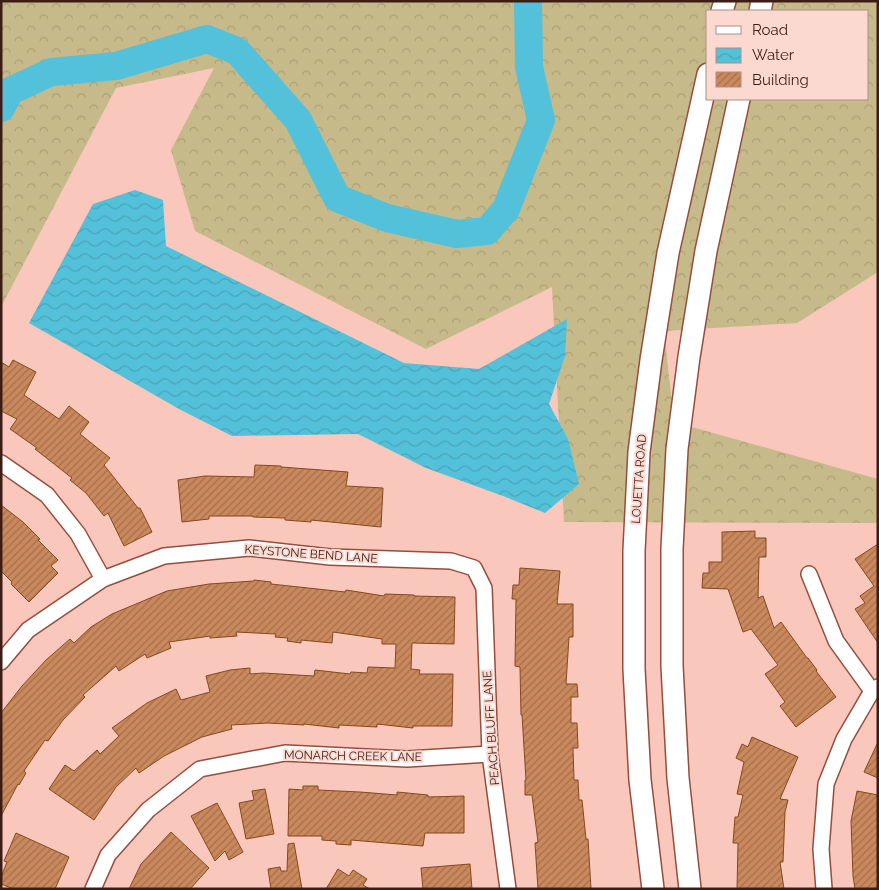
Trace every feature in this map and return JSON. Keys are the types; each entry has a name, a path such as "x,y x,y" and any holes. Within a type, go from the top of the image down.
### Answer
{"main road":[{"name":"LOUETTA ROAD","path":"652,889 640,780 634,669 634,552 639,452 668,254 706,83"},
{"path":"690,889 678,778 672,666 672,549 677,449 706,251 739,100"}],"street":[{"path":"1,463 47,494 78,534 103,579"},
{"name":"KEYSTONE BEND LANE","path":"1,662 28,630 103,579 164,556 249,548 330,557 451,561 474,568"},
{"name":"PEACH BLUFF LANE","path":"474,568 484,588 490,754 508,889"},
{"path":"809,574 836,641 875,689 844,739 826,784 820,849 824,889"},
{"name":"MONARCH CREEK LANE","path":"93,889 108,855 148,810 200,769 285,753 407,759 490,754"}],"green space":[{"path":"1,1 878,1 878,272 797,323 664,331 674,422 878,479 878,523 564,522 552,287 426,349 195,231 171,150 214,68 116,88 1,307"}],"water":[{"path":"135,190 163,200 166,246 404,363 479,369 567,319 565,356 549,404 568,439 579,484 545,513 426,468 358,434 232,436 179,409 29,323 93,204"}],"building":[{"path":"13,360 36,372 24,395 59,419 69,406 89,422 80,434 110,458 104,465 138,508 140,508 152,532 124,546 108,513 104,516 86,493 70,480 72,478 35,449 37,448 10,429 17,419 1,411 1,362 9,367"},
{"path":"255,465 348,472 346,486 383,488 381,527 253,516 209,516 209,519 182,522 178,480 205,476 254,477"},
{"path":"1,505 23,522 58,560 51,566 58,573 29,602 1,571"},
{"path":"755,531 755,538 766,538 766,557 759,557 758,598 763,596 774,628 781,622 836,697 796,727 780,706 785,702 765,674 778,665 751,629 743,632 728,589 702,588 703,573 709,573 709,562 722,562 722,532"},
{"path":"878,544 878,643 855,609 865,603 860,596 874,586 855,559"},
{"path":"520,568 560,571 557,604 573,604 573,637 569,637 566,684 577,684 578,697 571,697 571,723 577,723 578,748 573,748 574,780 578,780 579,800 582,800 586,839 588,839 591,889 538,889 535,843 538,842 532,795 525,795 526,780 521,715 520,667 515,666 516,599 512,599 513,585 519,585"},
{"path":"254,580 271,582 271,584 345,592 346,590 384,596 385,594 455,597 454,644 412,643 411,669 420,670 419,674 453,674 452,726 413,726 413,728 377,724 377,727 339,725 339,728 304,724 268,723 231,725 232,729 202,737 164,756 139,773 136,768 116,787 94,820 49,789 65,765 74,771 97,750 100,754 119,736 112,728 147,703 176,689 181,700 210,692 206,676 230,670 250,668 250,674 314,676 315,670 350,674 351,672 367,673 368,667 395,668 396,644 382,644 382,639 333,632 332,643 301,640 301,643 287,641 288,638 275,637 276,634 236,632 237,636 210,638 210,636 169,642 171,648 147,658 145,654 119,671 116,666 83,695 85,697 63,720 48,741 45,740 24,771 26,773 1,816 1,713 46,660 70,639 74,643 91,627 112,614 167,591 209,584"},
{"path":"752,737 798,757 780,799 788,800 785,812 783,862 780,862 784,889 737,889 738,843 733,843 735,817 738,817 743,795 737,794 744,762 736,758 742,744 748,747"},
{"path":"878,742 878,778 864,772"},
{"path":"303,786 318,786 318,790 397,795 397,792 428,795 428,797 464,796 464,833 425,833 423,846 351,840 351,845 336,844 336,841 322,840 322,836 288,836 289,789 303,790"},
{"path":"265,789 274,834 246,839 239,803 254,800 252,791"},
{"path":"857,791 878,795 878,889 855,889 851,821"},
{"path":"217,803 243,852 229,860 225,851 215,861 191,816"},
{"path":"171,832 209,868 190,889 129,889 141,864"},
{"path":"16,833 69,857 55,889 14,889 1,884 1,877 7,862 4,861"},
{"path":"294,843 302,889 271,889 268,869 280,867 281,871 287,871 288,844"},
{"path":"470,864 472,889 423,889 421,868"},
{"path":"338,869 349,876 353,870 367,879 363,885 370,889 326,889"}],"waterway":[{"path":"1,108 10,91 51,72 116,66 207,39 237,51 298,120 337,198 387,218 457,234 487,231 506,209 541,120 529,67 528,1"}]}
